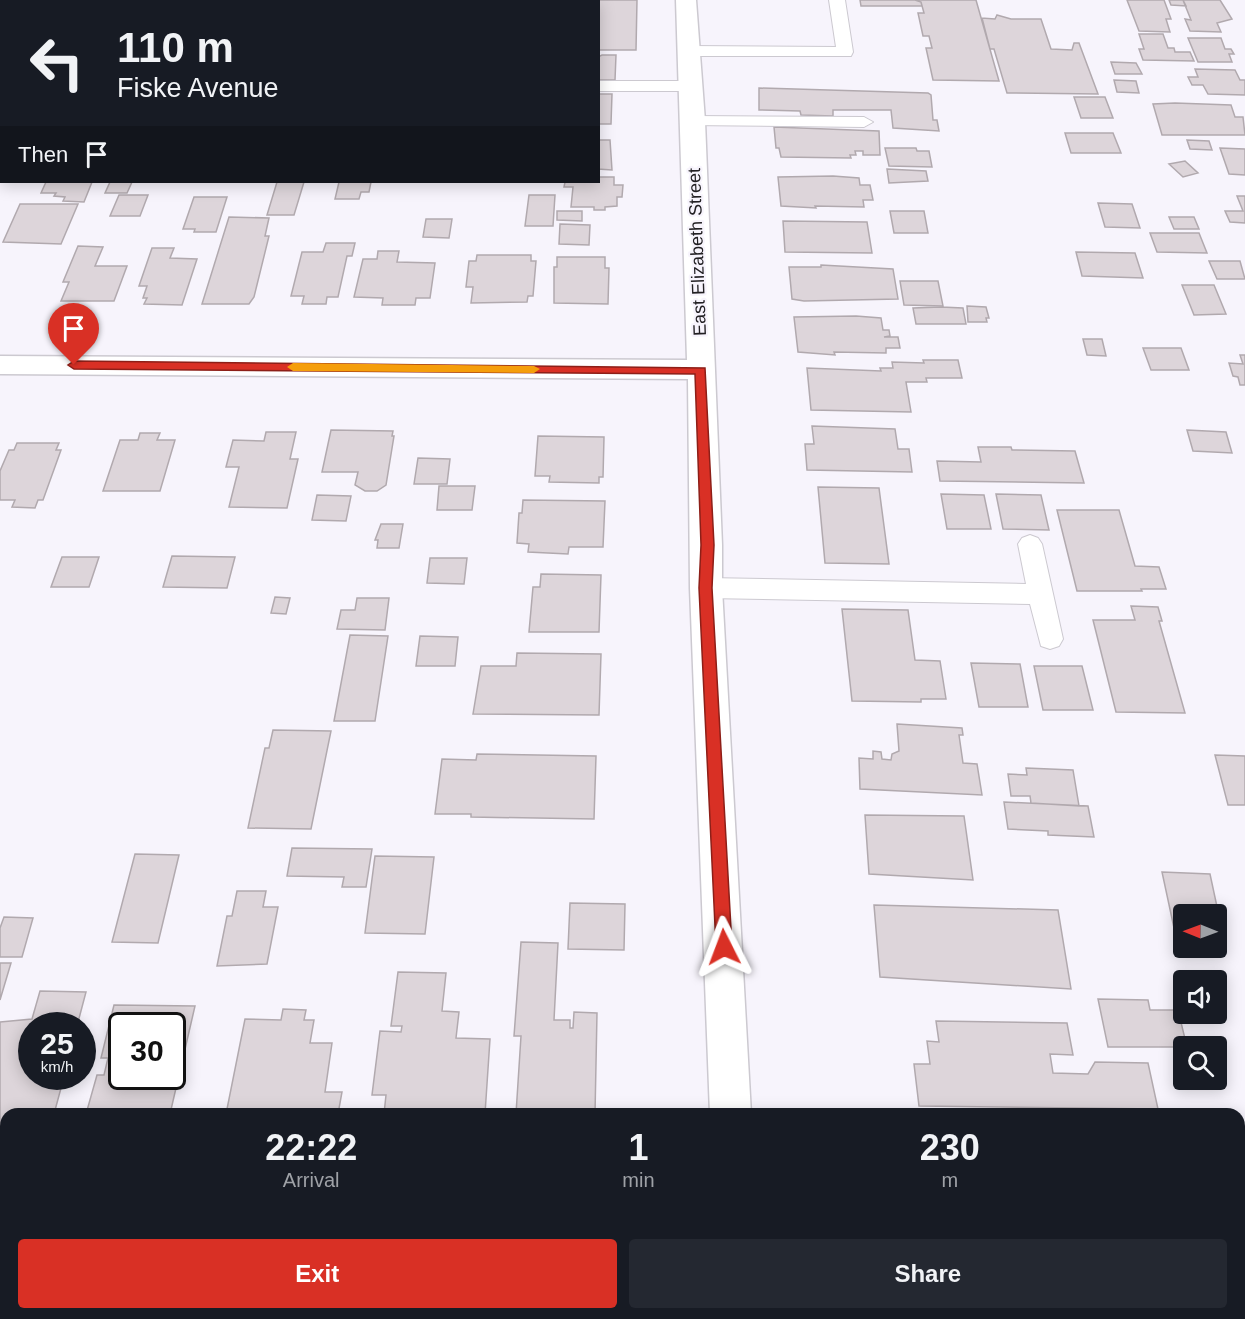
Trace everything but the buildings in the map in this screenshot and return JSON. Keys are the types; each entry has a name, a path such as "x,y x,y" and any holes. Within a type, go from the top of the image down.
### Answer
{"street":[{"name":"East Elizabeth Street","path":"686,0 689,86 693,121 707,545 706,588 731,1108"},
{"path":"0,365 701,370"}],"lane":[{"path":"688,51 845,52 837,0"},
{"path":"600,86 689,86"},
{"path":"693,121 864,122"},
{"path":"1030,544 1050,639"},
{"path":"706,588 1041,594"}],"slow traffic":[{"path":"293,367 534,369"}],"route":[{"path":"74,365 701,370 707,545 706,588 724,947"}]}
